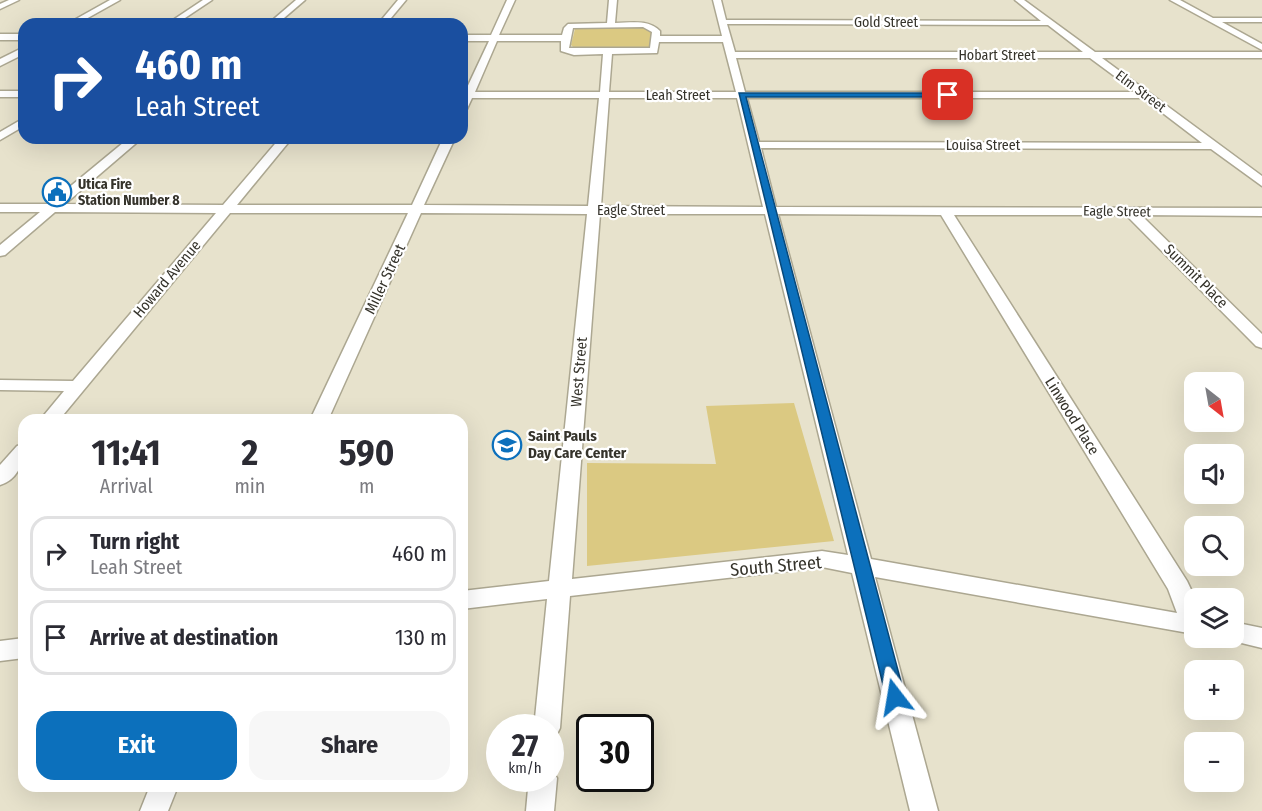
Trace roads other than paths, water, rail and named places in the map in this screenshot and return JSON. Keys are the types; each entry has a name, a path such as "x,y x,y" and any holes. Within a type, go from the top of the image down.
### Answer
{"street":[{"path":"0,7 15,0"},
{"path":"82,18 116,0"},
{"path":"180,18 208,0"},
{"path":"279,18 301,0"},
{"path":"387,18 402,0"},
{"path":"468,89 495,38 511,0"},
{"path":"611,25 613,0"},
{"path":"717,0 924,811"},
{"name":"Elm Street","path":"1020,0 1262,182"},
{"path":"1174,0 1262,46"},
{"path":"1212,20 1262,20"},
{"name":"Gold Street","path":"722,22 1050,23"},
{"path":"611,25 651,27 656,31 654,51 608,52 564,49 568,28 571,26 611,25"},
{"path":"0,37 18,37"},
{"path":"468,38 565,38"},
{"path":"656,39 727,39"},
{"name":"West Street","path":"548,714 608,52"},
{"path":"0,63 18,53"},
{"name":"Hobart Street","path":"731,55 1262,55"},
{"path":"0,94 18,94"},
{"name":"Leah Street","path":"468,95 1147,95"},
{"path":"0,136 18,125"},
{"path":"0,252 129,144"},
{"name":"Howard Avenue","path":"55,414 281,144"},
{"name":"Miller Street","path":"323,414 446,144"},
{"name":"Louisa Street","path":"753,145 1214,146"},
{"name":"Eagle Street","path":"0,208 1262,212"},
{"name":"Linwood Place","path":"944,210 1179,587 1184,600"},
{"name":"Summit Place","path":"1129,211 1262,343"},
{"path":"0,385 78,386"},
{"path":"0,478 18,457"},
{"name":"South Street","path":"468,599 822,559 1184,623"},
{"path":"1244,634 1262,638"},
{"path":"0,651 18,649"},
{"path":"154,811 162,792"},
{"path":"540,811 542,792"}],"place":[{"name":"Utica Fire Station Number 8","path":"57,192"},
{"name":"Saint Pauls Day Care Center","path":"507,445"}]}
